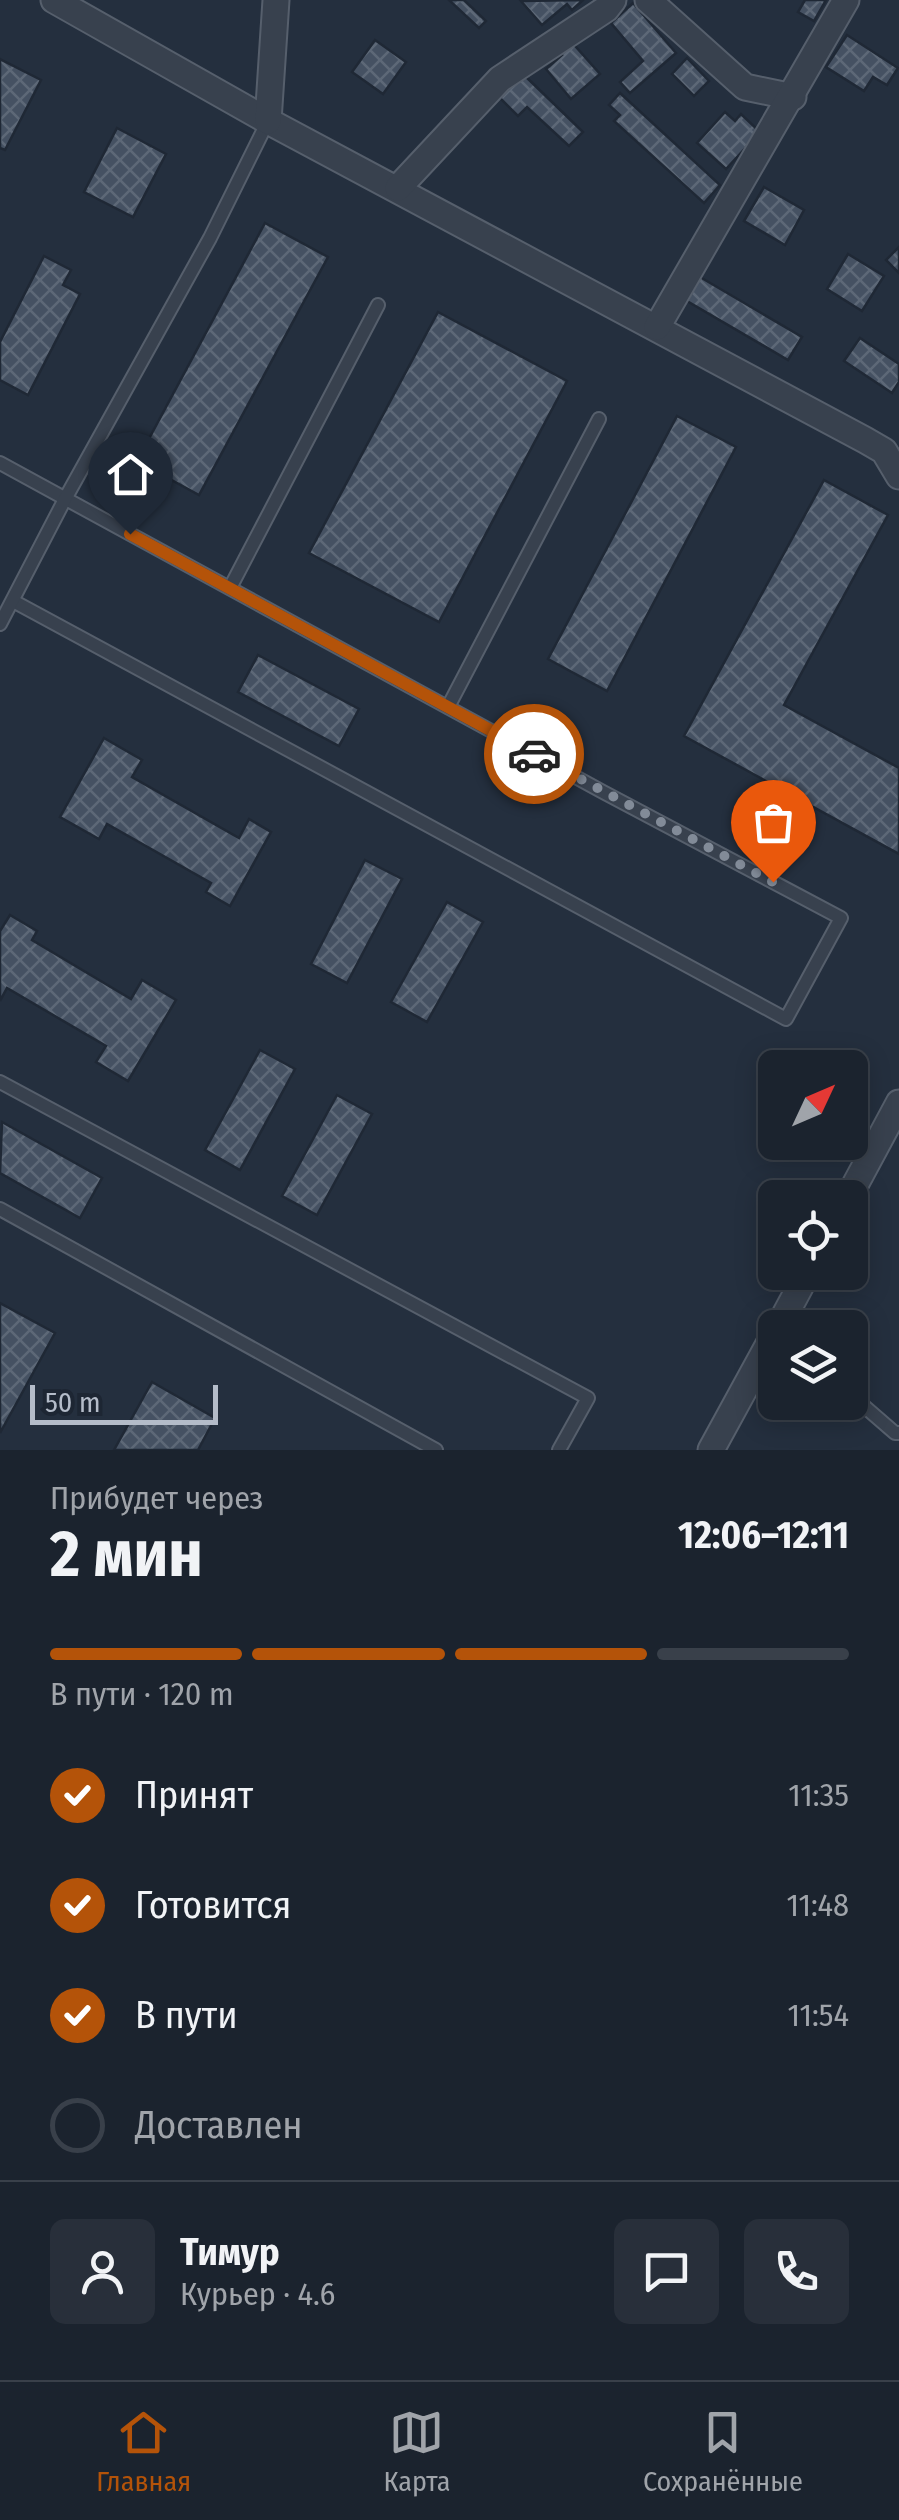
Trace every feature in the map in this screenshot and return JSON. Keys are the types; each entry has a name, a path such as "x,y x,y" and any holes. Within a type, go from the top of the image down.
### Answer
{"street":[{"path":"54,0 268,121 884,451 899,476"},
{"path":"268,121 276,0"},
{"path":"398,188 500,79 606,9 612,0"},
{"path":"648,0 745,87 793,97"},
{"path":"657,328 846,0"},
{"path":"858,1180 899,1102"},
{"path":"711,1450 758,1365"}],"lane":[{"path":"0,624 65,498 210,238 268,121"},
{"path":"230,588 378,305"},
{"path":"448,707 599,420"},
{"path":"0,463 841,918 786,1020 14,601"},
{"path":"0,1082 588,1398 559,1450"},
{"path":"0,1209 436,1450"},
{"path":"868,1410 895,1434 899,1433"}],"building":[{"path":"449,0 464,0 486,21 479,28"},
{"path":"583,0 572,10 567,4 542,25 521,1"},
{"path":"805,0 826,0 814,21 798,12"},
{"path":"633,3 676,53 630,93 620,82 643,61 611,23"},
{"path":"847,35 898,68 887,85 873,77 864,91 826,67"},
{"path":"568,38 600,74 571,99 546,69 562,55 557,48"},
{"path":"375,40 406,62 383,94 352,72"},
{"path":"687,58 709,81 694,96 672,74"},
{"path":"0,59 41,80 5,150 0,148"},
{"path":"523,74 583,132 569,146 527,107 518,116 500,98"},
{"path":"620,93 720,185 704,203 614,121 620,115 609,105"},
{"path":"725,112 735,121 741,114 760,132 726,169 697,143"},
{"path":"117,128 166,154 133,217 84,192"},
{"path":"764,187 804,210 785,245 744,221"},
{"path":"265,223 328,257 199,495 137,461"},
{"path":"899,247 899,273 886,260"},
{"path":"848,254 884,276 862,311 827,289"},
{"path":"44,256 71,270 63,285 80,294 28,395 0,380 0,342"},
{"path":"700,277 802,337 788,360 687,301"},
{"path":"438,312 567,381 439,622 309,553"},
{"path":"860,338 899,364 899,382 892,393 844,361"},
{"path":"677,416 736,447 607,691 548,659"},
{"path":"824,480 888,515 784,705 899,768 899,854 684,736"},
{"path":"258,655 359,709 339,746 238,692"},
{"path":"104,738 142,760 132,777 239,838 249,819 271,832 230,906 206,892 211,883 107,824 99,839 60,817"},
{"path":"365,860 402,879 347,983 311,964"},
{"path":"447,902 483,922 427,1022 391,1002"},
{"path":"10,915 37,931 32,940 131,999 142,980 176,1000 128,1081 96,1062 106,1046 7,988 0,1001 0,931"},
{"path":"260,1050 295,1069 240,1170 205,1150"},
{"path":"337,1095 372,1114 317,1215 282,1196"},
{"path":"2,1122 102,1178 80,1218 0,1173"},
{"path":"0,1303 55,1333 0,1433"},
{"path":"152,1382 215,1418 198,1450 114,1450"}],"way so far":[{"path":"534,754 773,882"}],"route":[{"path":"130,534 534,754"}]}
